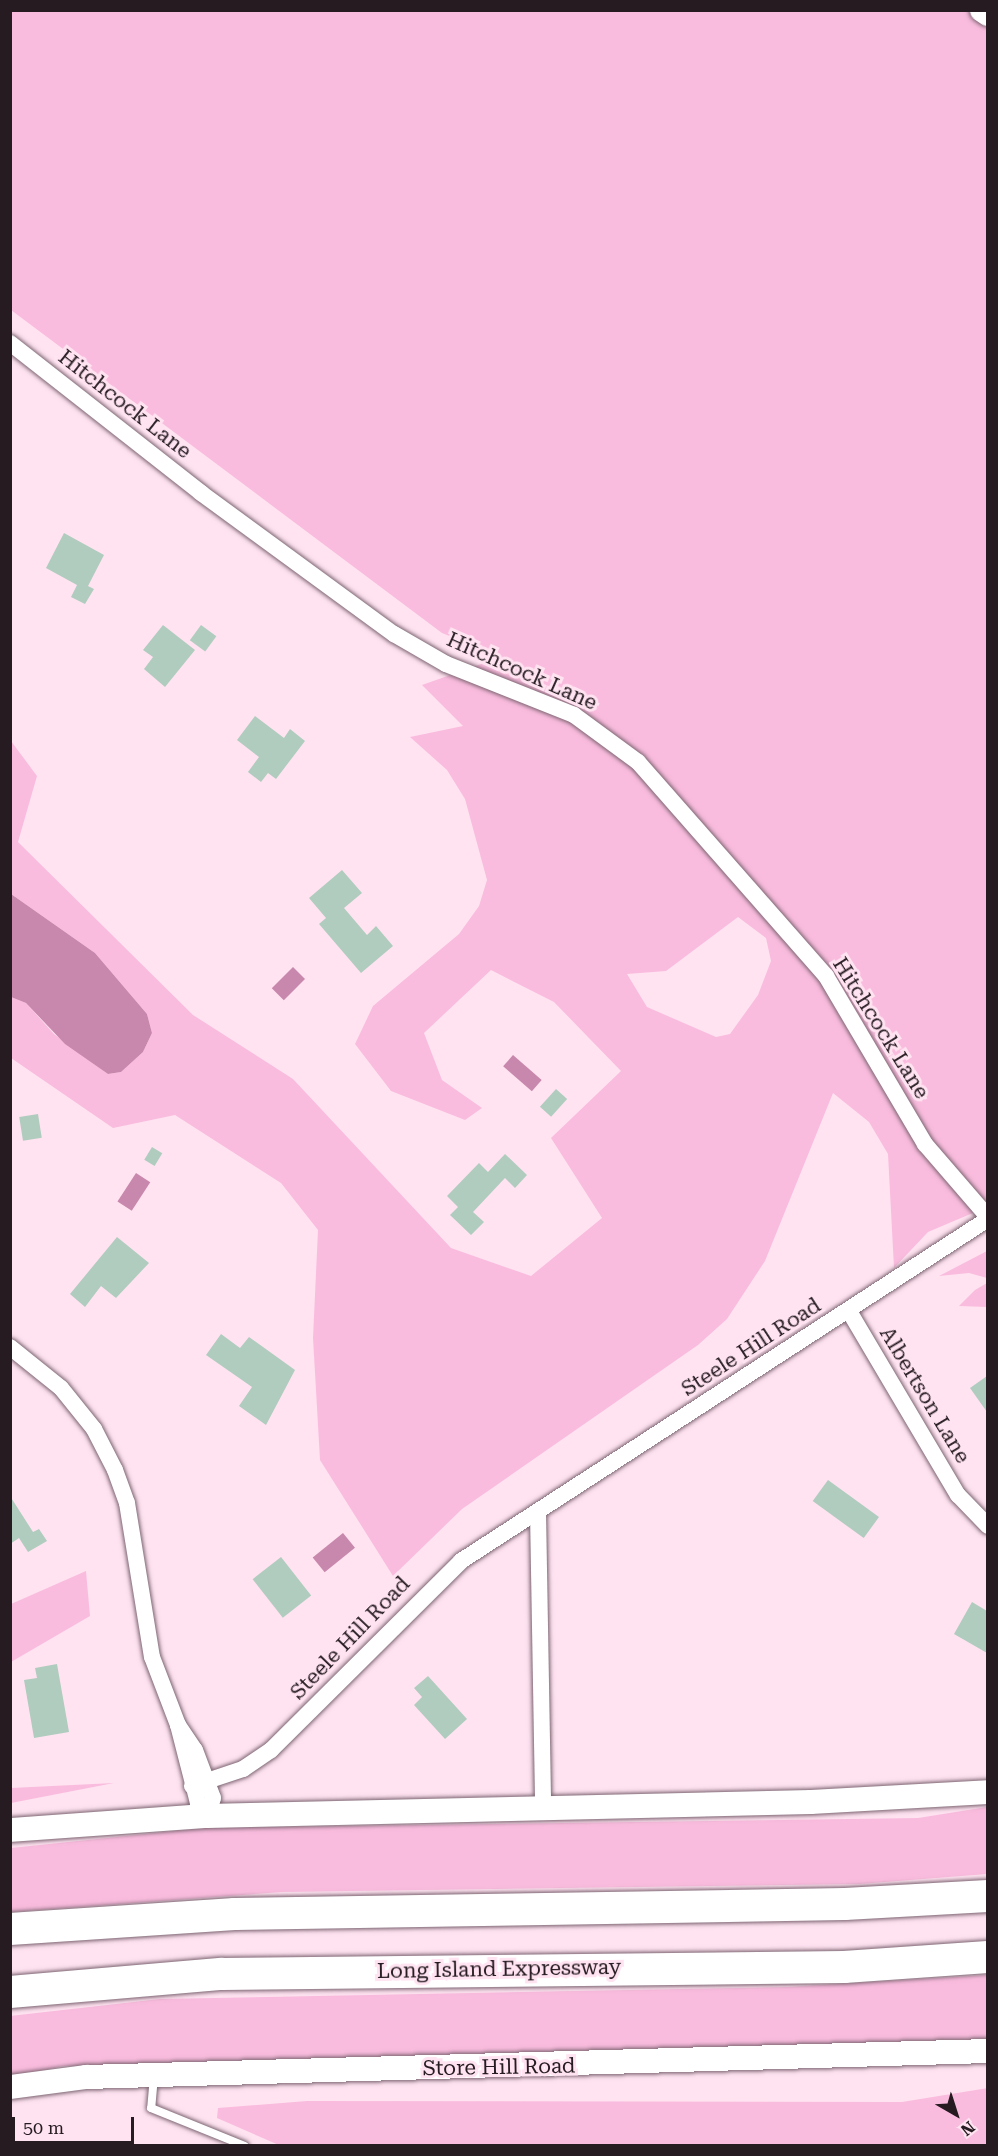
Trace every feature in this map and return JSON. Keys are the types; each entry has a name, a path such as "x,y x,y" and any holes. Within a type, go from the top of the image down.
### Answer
{"highway":[{"path":"10,1929 235,1914 845,1904 987,1896"},
{"name":"Long Island Expressway","path":"10,1992 222,1974 844,1967 987,1957"}],"main road":[{"path":"982,10 987,14"},
{"path":"10,1830 207,1816 543,1808 987,1792"},
{"name":"Store Hill Road","path":"10,2087 57,2079 154,2075 987,2051"}],"street":[{"name":"Hitchcock Lane","path":"10,343 201,493 394,634 446,664 573,715 638,762 826,976 925,1144 987,1218"},
{"name":"Steele Hill Road","path":"200,1784 243,1769 271,1750 427,1589 538,1512 849,1311 987,1218"},
{"name":"Albertson Lane","path":"849,1311 958,1495 987,1526"},
{"path":"10,1347 61,1388 94,1429 115,1470 127,1503 152,1657 200,1784 213,1798 207,1816"},
{"path":"538,1512 543,1808"}],"lane":[{"path":"154,2075 151,2108 245,2145"}],"shaded area":[{"path":"10,11 987,11 987,1207 928,1232 894,1268 888,1154 869,1122 833,1093 765,1261 727,1319 698,1345 462,1509 393,1576 320,1460 313,1338 318,1230 281,1183 175,1115 113,1128 11,1058 11,997 26,1003 54,1034 108,1074 121,1072 143,1052 152,1033 147,1014 95,953 11,894 11,741 37,776 18,842 193,1015 293,1079 451,1248 531,1276 602,1218 551,1138 621,1071 554,1002 491,970 424,1033 442,1080 482,1108 465,1120 391,1091 355,1044 373,1006 459,934 479,906 487,880 465,799 447,770 410,737 463,726 422,685 501,657 442,633 11,310","holes":["738,917 766,938 771,961 758,995 730,1034 716,1037 647,1007 627,974 666,971"]},
{"path":"11,894 95,953 147,1014 152,1033 143,1052 121,1072 108,1074 65,1044 26,1003 11,997"},
{"path":"293,967 305,979 284,1000 272,988"},
{"path":"513,1055 542,1080 532,1091 503,1066"},
{"path":"136,1173 150,1182 132,1211 117,1202"},
{"path":"987,1251 987,1278 969,1273 939,1276"},
{"path":"987,1283 987,1307 959,1306 975,1290"},
{"path":"343,1533 355,1548 325,1572 313,1558"},
{"path":"86,1571 90,1616 11,1662 11,1604"},
{"path":"114,1783 11,1803 11,1788"},
{"path":"987,1807 987,1874 859,1884 282,1892 11,1912 11,1848 203,1828 918,1818"},
{"path":"988,1975 987,2040 583,2058 63,2066 11,2078 10,2016 160,1999 787,1987"},
{"path":"988,2088 987,2146 281,2146 217,2118 218,2108 307,2101 902,2102"}],"building":[{"path":"64,533 104,555 88,586 94,589 85,604 71,597 77,585 46,568"},
{"path":"163,625 195,650 165,687 144,669 153,657 143,650"},
{"path":"201,625 216,636 205,652 190,640"},
{"path":"255,716 284,738 290,729 305,741 276,779 268,773 261,782 248,772 259,757 237,740"},
{"path":"342,870 362,893 344,908 367,935 376,926 393,946 361,973 319,924 326,918 309,898"},
{"path":"556,1089 567,1099 551,1117 540,1107"},
{"path":"38,1114 42,1138 23,1141 19,1117"},
{"path":"152,1147 162,1153 155,1166 144,1160"},
{"path":"505,1154 527,1175 515,1188 505,1178 473,1212 484,1222 471,1235 450,1215 458,1207 447,1196 479,1163 488,1172"},
{"path":"117,1237 149,1263 116,1298 101,1286 85,1307 70,1294"},
{"path":"221,1334 240,1348 249,1337 295,1370 266,1425 239,1406 252,1387 206,1355"},
{"path":"987,1376 987,1412 970,1388"},
{"path":"828,1480 879,1517 864,1538 813,1501"},
{"path":"10,1496 33,1532 39,1529 47,1541 28,1552 19,1538 10,1544"},
{"path":"281,1557 311,1596 283,1618 253,1579"},
{"path":"972,1602 987,1611 987,1653 954,1634"},
{"path":"57,1664 69,1732 34,1738 24,1680 37,1678 35,1668"},
{"path":"428,1676 467,1719 445,1739 414,1705 422,1697 414,1688"}]}
